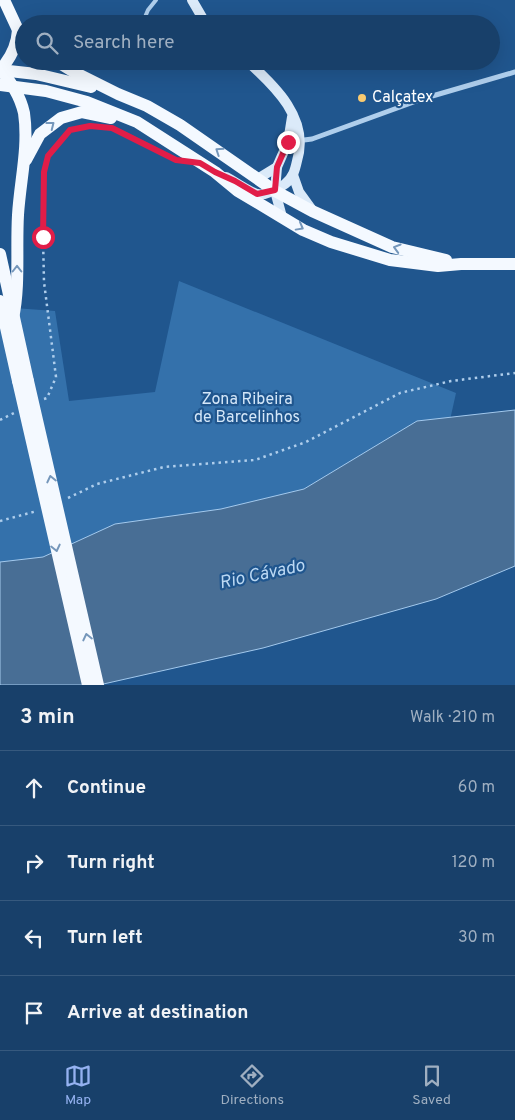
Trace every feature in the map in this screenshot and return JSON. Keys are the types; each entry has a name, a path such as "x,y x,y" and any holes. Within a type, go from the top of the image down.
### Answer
{"main road":[{"path":"4,0 15,21"},
{"path":"0,70 10,59 15,48"},
{"path":"0,70 19,96 24,113 25,132 24,165 18,213 16,268 18,298 6,319"},
{"path":"0,70 36,74 118,94"},
{"path":"71,70 146,106 180,125 275,190 312,211 392,246 461,264"},
{"path":"0,85 46,91 87,102 137,122 215,172 238,191 303,230 331,242 390,260 438,266 515,264"},
{"path":"24,165 40,134 60,118 82,112 137,122"},
{"path":"0,254 6,319"},
{"path":"0,301 23,381 98,685"},
{"path":"23,381 88,685"}],"street":[{"path":"192,0 201,15"},
{"path":"215,172 257,194 275,190 287,183 293,174 299,157 300,135 293,114 286,100 258,70"},
{"path":"288,142 312,139 422,99 515,72"},
{"path":"282,217 275,190 277,167 288,142 293,114"},
{"path":"259,178 277,167"},
{"path":"293,174 299,192 312,211"}],"lane":[{"path":"146,15 156,0"}],"path":[{"path":"39,402 47,398 56,377 44,282 44,172 48,156 70,130 90,126"},
{"path":"112,128 162,153"},
{"path":"68,498 97,484 164,467 255,460 306,442 400,393 451,380 515,373"},
{"path":"0,420 16,413"},
{"path":"0,521 39,511"}],"green space":[{"name":"Zona Ribeira de Barcelinhos","path":"179,281 456,393 444,447 108,548 0,574 0,307 55,311 69,401 155,392"}],"water":[{"name":"Rio Cávado","path":"515,410 515,566 436,599 263,648 99,685 0,685 0,562 43,557 115,524 221,509 304,489 417,421"}],"place":[{"name":"Calçatex","path":"362,98"}],"route":[{"path":"43,237 44,172 48,156 70,130 90,126 112,128 176,160 200,163 257,194 275,190 277,167 288,142"}]}
